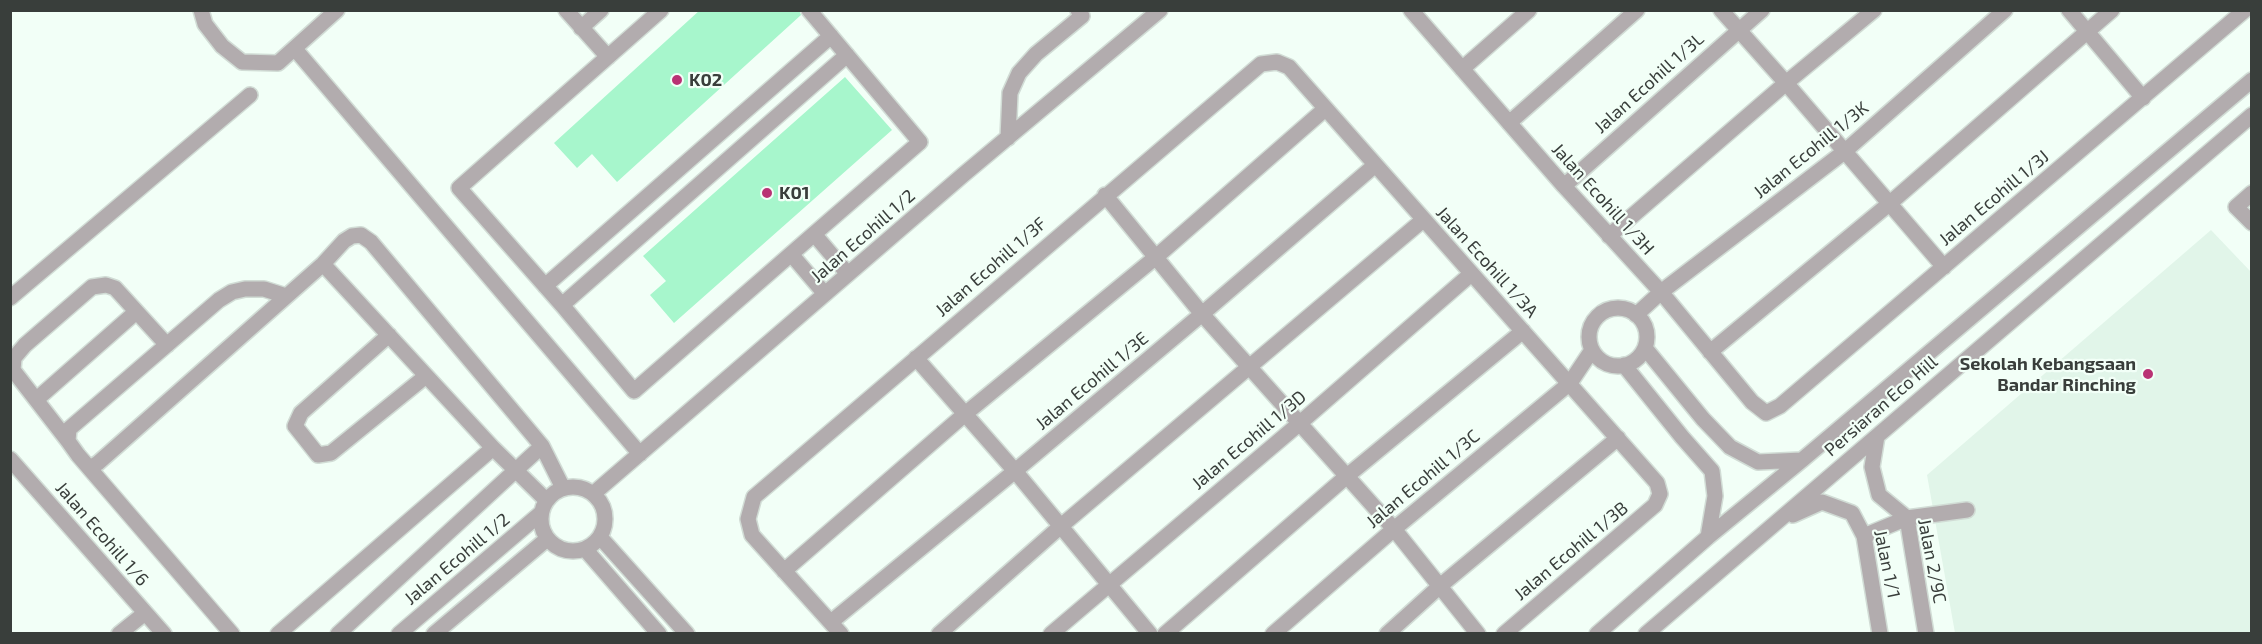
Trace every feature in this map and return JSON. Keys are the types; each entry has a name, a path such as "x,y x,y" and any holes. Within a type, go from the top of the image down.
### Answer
{"street":[{"path":"201,10 205,24 222,46 242,62 278,63 330,14"},
{"path":"566,10 608,57"},
{"path":"581,28 601,10"},
{"path":"661,10 459,188 634,391 920,142 809,10"},
{"name":"Jalan Ecohill 1/2","path":"593,494 1160,10"},
{"name":"Jalan Ecohill 1/3H","path":"1411,10 1564,186 1661,292 1752,402 1766,413"},
{"path":"1462,69 1529,10"},
{"path":"1509,123 1637,10"},
{"path":"1721,10 1944,267"},
{"name":"Jalan Ecohill 1/3L","path":"1564,186 1762,10"},
{"path":"1609,236 1874,10"},
{"name":"Jalan Ecohill 1/3K","path":"1636,315 1661,292 1844,152 2006,10"},
{"path":"2068,10 2143,98"},
{"path":"1710,352 1889,204 2112,10"},
{"name":"Jalan Ecohill 1/3J","path":"1766,413 1779,406 2245,10"},
{"path":"1008,138 1010,93 1019,74 1036,54 1083,12"},
{"path":"545,286 831,36"},
{"path":"295,49 640,454"},
{"path":"562,305 847,55"},
{"name":"Jalan Ecohill 1/3A","path":"1277,62 1289,67 1570,383 1657,483 1660,494"},
{"name":"Jalan Ecohill 1/3F","path":"784,571 752,535 748,519 754,497 1261,64 1277,62"},
{"path":"1598,633 1708,537 2252,80"},
{"path":"10,298 250,95"},
{"path":"836,628 784,571 965,414 1156,257 1325,109"},
{"name":"Persiaran Eco Hill","path":"1647,633 2252,115"},
{"name":"Jalan Ecohill 1/3E","path":"836,628 1015,471 1202,314 1374,165"},
{"path":"2252,193 2236,207 2252,223"},
{"path":"1105,195 1202,314 1394,529 1478,633"},
{"path":"939,633 1061,526 1423,220"},
{"path":"814,234 848,274"},
{"path":"90,468 323,264 344,241 352,236 361,236 372,242 542,446 563,488"},
{"path":"791,254 825,294"},
{"path":"323,264 514,470 543,507 542,530 547,539 555,546 574,552 585,549 600,537 606,519 600,501 584,488 563,488 543,507"},
{"name":"Jalan Ecohill 1/3D","path":"1051,633 1300,423 1471,273"},
{"path":"167,345 116,288 106,285 92,287 25,345 14,358 13,370 90,468 232,633"},
{"path":"68,441 69,429 219,300 232,292 245,289 264,289 286,296"},
{"path":"1621,308 1636,315 1646,330 1647,339 1640,356 1624,365 1615,366 1606,363 1592,350 1590,333 1597,318 1604,312 1621,308"},
{"path":"37,399 136,312"},
{"path":"1165,633 1347,476 1522,331"},
{"path":"389,335 301,413 295,426 318,455 331,453 426,376"},
{"path":"1644,348 1703,419 1730,447 1758,462 1802,460"},
{"name":"Jalan Ecohill 1/3C","path":"1273,633 1570,383 1592,350"},
{"path":"916,358 1015,471 1150,633"},
{"path":"1624,365 1712,471 1715,496 1708,537"},
{"name":"Jalan 2/9C","path":"1877,436 1872,468 1879,495 1907,518 1926,633"},
{"path":"1388,633 1440,586 1618,438"},
{"path":"338,633 542,446"},
{"path":"278,633 493,448"},
{"name":"Jalan Ecohill 1/6","path":"10,459 164,633"},
{"name":"Jalan Ecohill 1/3B","path":"1504,633 1655,505 1660,494"},
{"name":"Jalan 1/1","path":"1778,522 1822,502 1852,513 1864,536 1880,633"},
{"name":"Jalan Ecohill 1/2","path":"399,633 543,507"},
{"path":"1864,536 1907,518 1967,510"},
{"path":"600,537 687,633"},
{"path":"434,633 547,539"},
{"path":"585,549 659,633"},
{"path":"119,633 145,613"}],"shaded area":[{"name":"Sekolah Kebangsaan Bandar Rinching","path":"2211,230 2251,272 2251,633 1955,633 1927,475"}],"building":[{"name":"K02","path":"700,10 799,10 801,15 617,182 592,154 577,168 554,143"},
{"name":"K01","path":"845,77 892,130 674,323 650,295 666,281 643,256"}],"place":[{"name":"K02","path":"677,80"},
{"name":"K01","path":"767,193"},
{"name":"Sekolah Kebangsaan Bandar Rinching","path":"2148,374"}]}
